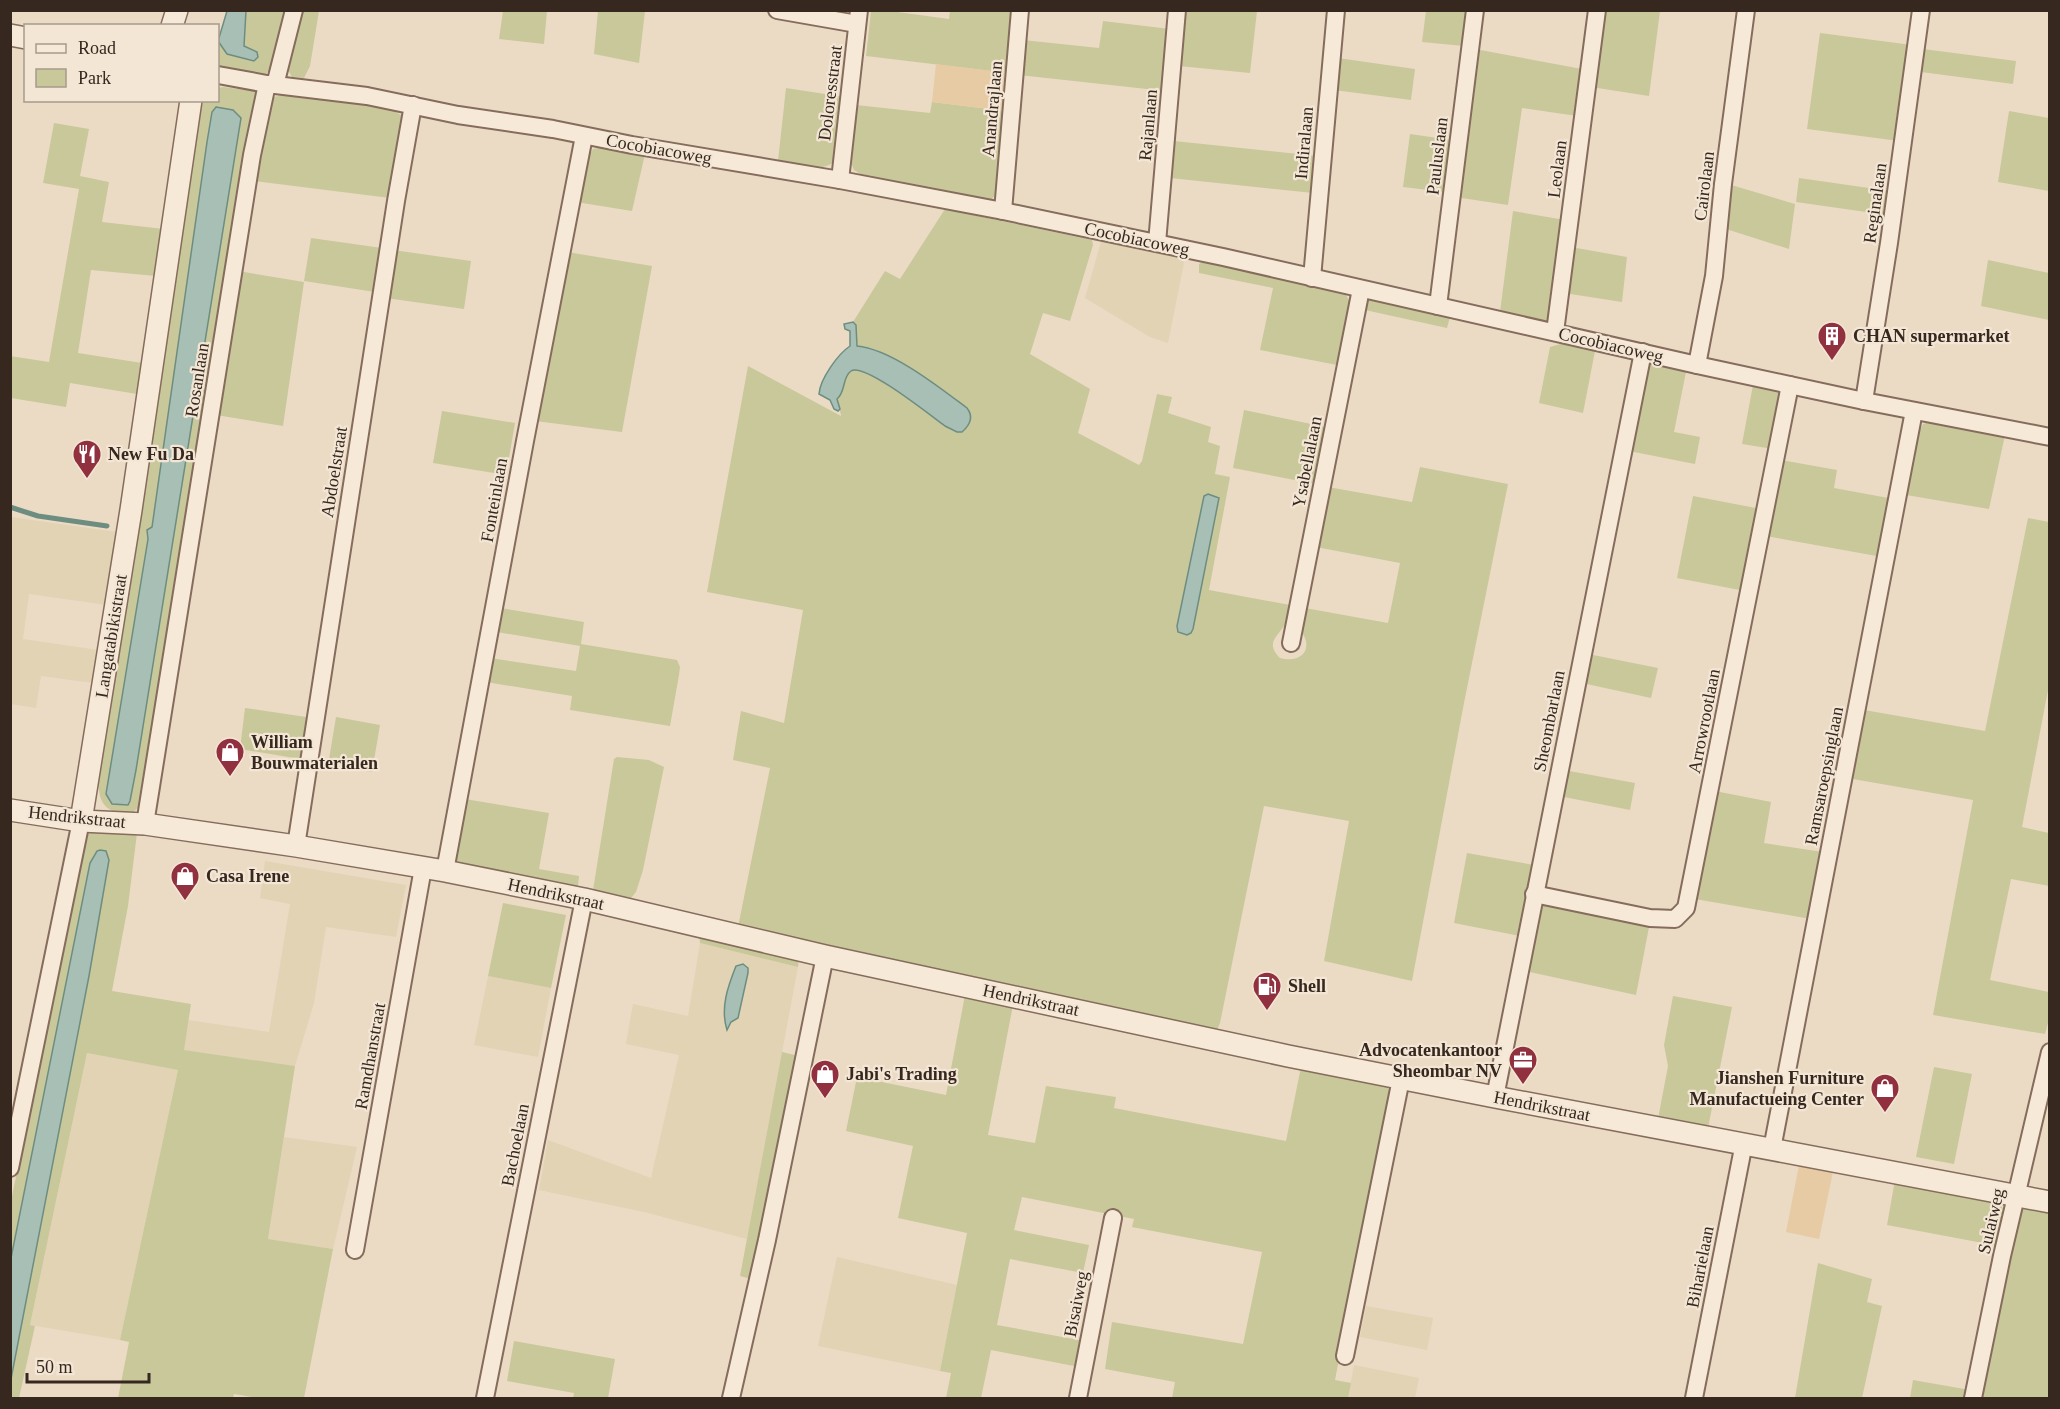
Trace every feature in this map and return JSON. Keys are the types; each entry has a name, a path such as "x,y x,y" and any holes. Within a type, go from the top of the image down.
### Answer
{"street":[{"name":"Rosanlaan","path":"145,824 250,167 271,84 294,10"},
{"path":"777,10 858,17"},
{"name":"Anandrajlaan","path":"1003,211 1020,10"},
{"name":"Rajanlaan","path":"1157,243 1177,10"},
{"name":"Indiralaan","path":"1312,278 1336,10"},
{"name":"Pauluslaan","path":"1438,306 1475,10"},
{"name":"Leolaan","path":"1555,332 1597,10"},
{"name":"Cairolaan","path":"1697,365 1714,276 1723,184 1746,10"},
{"name":"Reginalaan","path":"1864,401 1922,10"},
{"name":"Doloresstraat","path":"840,180 858,17"},
{"name":"Cocobiacoweg","path":"219,75 367,96 1003,211 1157,243 1697,365 1864,401 2049,437"},
{"name":"Langatabikistraat","path":"10,1168 81,821 133,499 191,102"},
{"name":"Abdoelstraat","path":"296,846 392,224 413,105"},
{"name":"Fonteinlaan","path":"445,871 584,136"},
{"name":"Ysabellalaan","path":"1291,643 1361,289"},
{"name":"Sheombarlaan","path":"1495,1097 1643,352"},
{"name":"Arrowrootlaan","path":"1534,894 1650,918 1675,919 1686,908 1790,385"},
{"name":"Ramsaroepsinglaan","path":"1772,1149 1914,411"},
{"name":"Hendrikstraat","path":"10,810 81,821 145,824 445,871 584,899 825,956 1401,1079 2049,1202"},
{"name":"Ramdhanstraat","path":"355,1250 423,868"},
{"name":"Bachoelaan","path":"485,1398 584,899"},
{"path":"731,1398 769,1228 825,956"},
{"name":"Sulaiweg","path":"1973,1398 2049,1052"},
{"path":"1345,1356 1401,1079"},
{"name":"Biharielaan","path":"1694,1398 1744,1143"},
{"name":"Bisaiweg","path":"1078,1398 1113,1218"}],"shaded area":[{"path":"227,11 246,11 244,46 257,52 258,57 254,61 227,54 219,42"},
{"path":"216,107 233,110 241,118 136,770 128,805 112,804 106,794 148,539 147,530 152,527 207,142 212,112"},
{"path":"1106,241 1185,258 1168,343 1150,337 1085,298 1101,242"},
{"path":"853,322 856,325 857,346 885,354 899,361 967,408 971,418 965,429 957,432 945,426 883,382 858,370 848,374 842,393 837,399 840,409 838,411 834,409 830,400 819,394 820,388 830,367 850,346 850,331 845,329 844,324"},
{"path":"1208,494 1219,498 1193,629 1187,635 1178,632 1177,626 1204,496"},
{"path":"11,517 117,532 107,605 29,594 23,639 98,650 93,683 41,676 36,708 11,704"},
{"path":"100,850 106,851 109,860 89,976 11,1379 11,1258 90,863"},
{"path":"265,861 406,885 396,937 326,927 314,1003 295,1066 183,1050 188,1020 269,1032 290,904 260,898"},
{"path":"700,943 798,967 747,1239 644,1212 539,1190 548,1140 651,1178 679,1055 626,1044 633,1004 688,1016"},
{"path":"743,964 748,968 748,973 738,1018 731,1022 727,1030 724,1014 728,989 736,966"},
{"path":"488,976 551,988 538,1057 474,1045"},
{"path":"87,1053 178,1070 120,1340 30,1325"},
{"path":"284,1137 357,1147 333,1249 268,1239"},
{"path":"837,1257 957,1285 940,1371 818,1346"},
{"path":"1366,1306 1433,1318 1427,1350 1360,1337"},
{"path":"1354,1365 1419,1378 1415,1398 1348,1398"}],"green space":[{"path":"246,11 288,11 276,61 263,78 219,68 219,42 227,54 244,46"},
{"path":"298,11 319,11 310,66 304,78 292,77 287,68"},
{"path":"503,11 547,11 544,44 499,39"},
{"path":"598,11 645,11 639,63 594,54"},
{"path":"871,11 890,11 949,19 950,11 1021,11 1016,74 866,56"},
{"path":"1185,11 1257,11 1250,73 1179,66"},
{"path":"1426,11 1468,11 1464,46 1422,42"},
{"path":"1602,11 1660,11 1649,96 1591,87"},
{"path":"1103,21 1170,29 1165,91 1019,75 1023,40 1099,48"},
{"path":"1820,33 1912,45 1899,141 1807,129"},
{"path":"1475,49 1582,69 1577,116 1522,108 1508,205 1455,197"},
{"path":"1923,49 2016,61 2013,84 1921,72"},
{"path":"1338,58 1415,69 1411,100 1334,90"},
{"path":"219,88 259,93 141,805 129,816 113,811 104,804 101,800 98,778 198,114 204,102 219,102","holes":["212,112 211,297 130,801 106,794 148,539 147,530 152,528"]},
{"path":"786,88 845,97 835,161 829,165 815,168 778,161"},
{"path":"282,95 387,107 401,115 403,121 390,198 254,181 267,104 274,97"},
{"path":"932,102 1006,111 999,191 991,200 865,177 854,170 850,160 856,105 930,113"},
{"path":"2009,111 2049,118 2049,191 1998,182"},
{"path":"54,123 89,129 80,176 109,182 102,222 164,229 156,276 91,270 78,353 142,363 137,394 70,383 66,407 11,398 10,356 49,362 79,189 43,183"},
{"path":"1410,134 1452,140 1445,192 1403,187"},
{"path":"1174,141 1317,156 1313,193 1170,178"},
{"path":"603,147 645,154 632,211 576,202 590,154 593,149"},
{"path":"1799,178 1890,191 1887,215 1796,202"},
{"path":"1728,184 1795,204 1789,249 1723,228"},
{"path":"945,209 1092,240 1093,245 1070,321 1043,313 1030,354 1090,389 1078,433 1139,465 1142,461 1157,394 1172,397 1168,413 1211,427 1208,442 1220,446 1215,474 1230,477 1209,590 1290,605 1286,622 1273,643 1273,648 1280,658 1295,659 1305,651 1306,641 1301,622 1305,608 1388,623 1400,563 1316,547 1328,487 1412,502 1420,467 1508,484 1412,981 1324,961 1349,821 1264,806 1217,1030 1210,1031 738,927 770,768 733,760 741,711 784,723 803,610 707,592 748,366 841,416 837,402 838,396 852,369 860,370 886,384 956,432 970,422 970,414 965,407 941,388 879,351 857,346 856,325 853,322 885,271 900,279"},
{"path":"1513,211 1565,220 1549,320 1500,312"},
{"path":"311,238 382,248 375,292 304,281"},
{"path":"1571,247 1627,257 1622,302 1564,293"},
{"path":"393,250 471,261 464,309 386,298"},
{"path":"567,252 652,266 622,432 535,421"},
{"path":"1988,260 2049,273 2049,320 1981,306"},
{"path":"1202,262 1345,293 1350,302 1337,365 1260,350 1273,288 1199,273 1199,264"},
{"path":"238,271 304,282 283,426 216,415"},
{"path":"1371,298 1450,317 1447,328 1365,310 1366,302"},
{"path":"1564,343 1595,351 1583,413 1539,403 1550,347"},
{"path":"1649,364 1686,372 1674,432 1700,437 1695,464 1629,451"},
{"path":"1753,385 1780,393 1773,449 1742,444"},
{"path":"1244,410 1326,427 1315,484 1233,468"},
{"path":"442,411 515,423 506,475 433,463"},
{"path":"1932,421 2005,435 1989,509 1906,495 1920,430 1923,424"},
{"path":"1781,460 1837,470 1834,488 1894,499 1882,557 1766,536"},
{"path":"1693,496 1761,509 1745,591 1677,578"},
{"path":"2028,518 2049,522 2049,685 2022,827 2049,833 2049,886 2011,879 1990,980 2049,992 2049,1019 2045,1034 1933,1015 1973,800 1853,779 1864,710 1985,731"},
{"path":"501,608 584,622 581,644 677,660 680,667 670,726 570,710 572,696 486,682 490,658 576,671 580,646 497,632"},
{"path":"1588,654 1658,668 1651,698 1582,683"},
{"path":"245,708 313,718 306,760 240,749"},
{"path":"336,717 380,725 372,772 328,765"},
{"path":"617,757 649,760 664,767 643,870 636,892 631,898 602,895 593,890 614,759"},
{"path":"1564,770 1635,783 1630,810 1559,796"},
{"path":"1715,791 1771,802 1764,843 1823,852 1811,919 1695,899"},
{"path":"465,799 549,813 539,869 579,876 578,886 571,890 454,863"},
{"path":"96,830 137,833 128,906 112,991 191,1004 184,1050 295,1066 268,1239 333,1249 304,1398 258,1398 234,1394 233,1398 118,1398 129,1342 120,1340 178,1070 87,1053 30,1325 35,1326 19,1398 11,1398 11,1379 89,976 109,861 106,852 97,851 90,863 11,1258 11,1201 85,841 89,833"},
{"path":"1467,853 1534,865 1520,936 1454,923"},
{"path":"1544,902 1650,922 1636,995 1525,971 1536,910"},
{"path":"503,903 566,915 551,988 488,976"},
{"path":"699,935 799,958 798,967 700,943"},
{"path":"965,995 1013,1005 988,1135 1035,1143 1046,1086 1116,1097 1114,1108 1286,1141 1301,1067 1388,1086 1390,1097 1335,1380 1351,1383 1348,1398 1172,1398 1175,1382 1105,1369 1112,1322 1243,1344 1262,1252 1132,1227 1134,1219 1022,1197 1014,1230 1089,1245 1083,1273 1010,1259 997,1325 1084,1341 1079,1367 991,1350 981,1398 946,1398 951,1373 940,1371 967,1233 898,1218 913,1146 846,1131 857,1077 946,1095"},
{"path":"1673,996 1732,1007 1708,1128 1658,1119 1668,1066 1664,1045"},
{"path":"782,1052 799,1056 751,1279 740,1276"},
{"path":"1934,1067 1972,1074 1954,1164 1916,1157"},
{"path":"1895,1180 1996,1200 2001,1205 2004,1216 1999,1246 1887,1225"},
{"path":"2022,1206 2049,1210 2049,1398 1980,1398 2018,1211"},
{"path":"1818,1263 1872,1279 1867,1302 1882,1306 1862,1398 1795,1398"},
{"path":"514,1341 615,1359 608,1398 573,1398 574,1393 507,1381"},
{"path":"1913,1380 1970,1390 1968,1398 1910,1398"}],"sand":[{"path":"936,64 1010,73 1006,111 932,102"},
{"path":"1800,1160 1834,1167 1819,1239 1786,1232"}],"waterway":[{"path":"10,507 38,516 107,526"}],"place":[{"name":"CHAN supermarket","path":"1832,362"},
{"name":"New Fu Da","path":"87,480"},
{"name":"William Bouwmaterialen","path":"230,778"},
{"name":"Casa Irene","path":"185,902"},
{"name":"Shell","path":"1267,1012"},
{"name":"Advocatenkantoor Sheombar NV","path":"1523,1086"},
{"name":"Jabi's Trading","path":"825,1100"},
{"name":"Jianshen Furniture Manufactueing Center","path":"1885,1114"}]}
